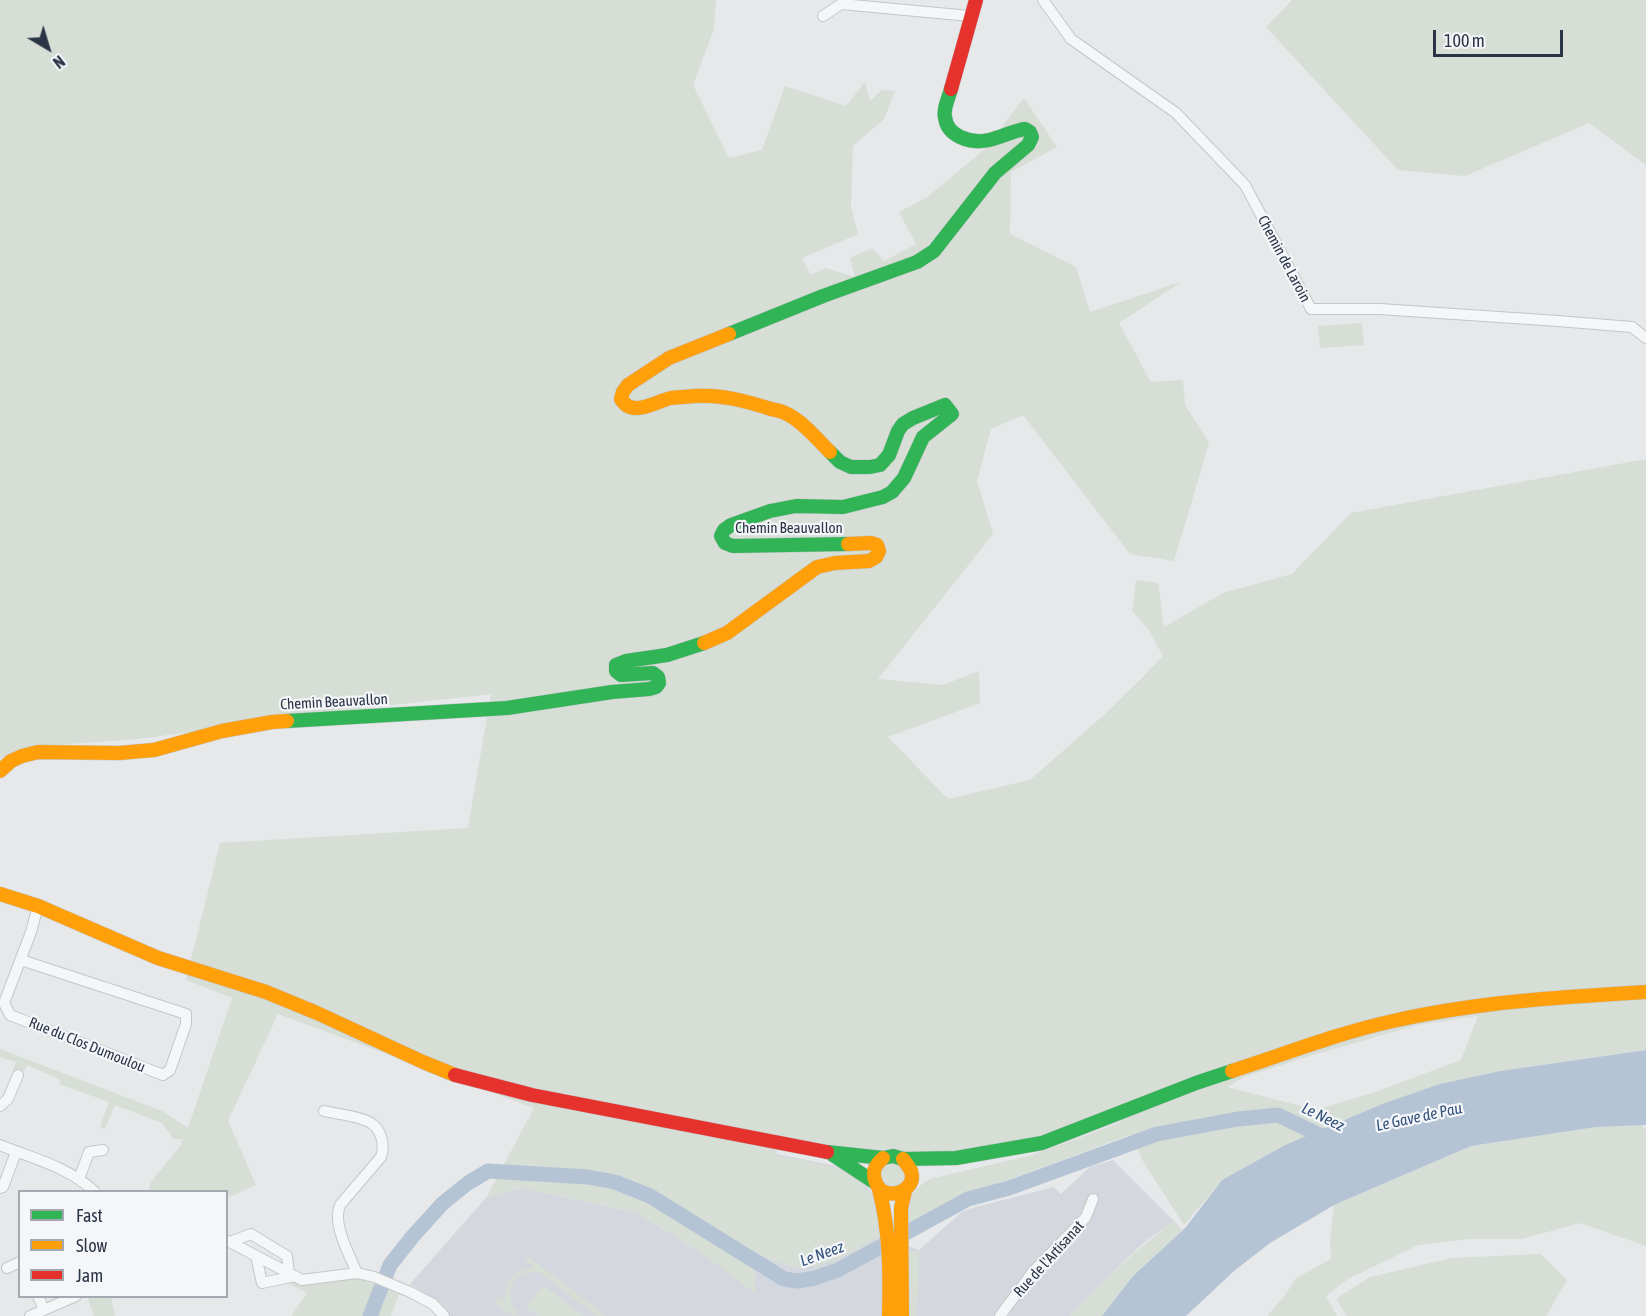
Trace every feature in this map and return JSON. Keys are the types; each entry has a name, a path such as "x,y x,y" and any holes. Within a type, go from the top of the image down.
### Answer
{"street":[{"name":"Chemin Beauvallon","path":"0,771 11,761 38,752 119,753 154,750 222,731 272,722 507,708 612,692 649,689 656,687 659,683 658,677 653,673 621,675 616,671 616,665 622,662 658,657 710,641 727,633 817,567 835,563 868,561 876,557 879,551 877,545 871,543 733,546 725,543 721,536 724,529 730,525 765,511 795,506 836,508 883,497 896,489 908,473 926,434 952,414 945,405 903,424 889,455 880,465 851,467 840,462 807,429 788,414 756,404 698,396 672,398 638,409 629,408 621,399 628,385 669,358 823,296 916,262 934,251 995,173 1028,145 1032,137 1025,129 988,142 976,142 957,136 947,125 944,115 976,0"},
{"name":"Chemin de Laroin","path":"1043,0 1071,39 1176,113 1245,185 1311,309 1380,309 1590,323 1632,327 1646,338"},
{"path":"823,16 841,4 970,16"},
{"path":"0,894 35,905 158,958 266,992 456,1075 532,1095 830,1152 883,1158 893,1156 903,1159 956,1158 1042,1143 1196,1083 1329,1039 1392,1021 1439,1012 1538,999 1646,992"},
{"path":"0,907 35,905"},
{"name":"Rue du Clos Dumoulou","path":"21,960 186,1014 186,1024 170,1070 163,1075 10,1015 3,1003 32,932 35,905"},
{"path":"0,1106 8,1099 18,1075"},
{"path":"324,1112 358,1118 371,1123 379,1131 382,1139 384,1149 381,1157 340,1205 337,1212 337,1223 357,1273"},
{"path":"0,1145 73,1174 94,1190"},
{"path":"79,1179 90,1152 103,1150"},
{"path":"0,1188 3,1187 16,1152"},
{"path":"830,1152 887,1194 896,1195 927,1170 956,1158"},
{"path":"883,1158 876,1165 873,1173 876,1186 894,1225 902,1316"},
{"path":"894,1225 912,1172 909,1164 903,1159"},
{"name":"Rue de l'Artisanat","path":"1000,1316 1032,1274 1086,1217 1093,1199"},
{"path":"228,1241 251,1234 287,1256 292,1275"},
{"path":"228,1241 302,1280 357,1273 374,1276 433,1304 444,1316"},
{"path":"889,1316 896,1251"},
{"path":"256,1256 262,1283 292,1275"},
{"path":"7,1268 18,1263"},
{"path":"39,1298 48,1311"},
{"path":"30,1316 48,1311 72,1298"}],"shaded area":[{"path":"0,0 716,0 714,29 693,85 729,158 762,150 785,86 846,106 865,82 870,101 882,90 895,91 884,119 853,146 851,207 858,234 802,258 811,275 826,268 855,277 850,258 872,248 884,261 916,244 899,212 926,198 985,149 1024,98 1057,147 1011,172 1010,234 1076,267 1090,312 1181,282 1119,323 1151,382 1183,380 1185,405 1209,443 1174,561 1130,554 1023,415 991,429 977,481 993,534 878,679 943,685 979,671 980,703 888,737 948,799 1030,780 1105,714 1163,656 1148,629 1132,611 1136,580 1158,583 1164,627 1223,593 1292,574 1351,513 1646,459 1646,1050 1500,1071 1440,1084 1285,1145 1222,1180 1184,1225 1144,1163 1130,1135 971,1192 908,1226 911,1198 918,1188 930,1179 1032,1155 1123,1121 1088,1123 904,1169 905,1177 899,1187 886,1186 880,1175 883,1167 777,1150 776,1156 827,1165 839,1169 860,1182 878,1208 879,1236 842,1257 811,1267 791,1266 756,1254 755,1293 694,1248 635,1212 521,1188 486,1198 534,1108 278,1014 228,1121 256,1185 228,1198 228,1190 149,1190 151,1182 181,1145 182,1139 174,1139 162,1123 115,1105 105,1129 100,1127 109,1102 59,1084 61,1080 27,1065 22,1074 13,1070 16,1062 0,1057 0,1049 162,1111 188,1128 232,998 186,980 220,843 468,828 491,694 367,708 139,739 28,747 0,758","holes":["1478,1016 1461,1060 1378,1091 1316,1110 1227,1087 1244,1077 1418,1025"]},
{"path":"1292,0 1646,0 1646,165 1589,123 1465,176 1398,170 1266,27"},
{"path":"1362,323 1364,345 1320,348 1318,326"},
{"path":"1641,1125 1646,1130 1646,1246 1580,1223 1522,1239 1468,1239 1418,1245 1348,1279 1326,1296 1337,1316 1267,1316 1296,1278 1331,1259 1330,1240 1334,1205 1471,1146 1596,1127"},
{"path":"776,1154 832,1165 856,1175 865,1183 874,1197 880,1218 879,1236 919,1250 962,1212 1054,1187 1061,1194 1090,1167 1113,1160 1174,1221 1147,1240 1070,1316 450,1316 446,1308 410,1284 486,1198 521,1188 635,1212 694,1248 756,1254"},
{"path":"1174,1221 1182,1230 1133,1276 1102,1316 1070,1316 1120,1266"},
{"path":"907,1251 919,1251 916,1316 909,1316"},
{"path":"1541,1254 1567,1280 1546,1316 1347,1316 1336,1299 1370,1277 1452,1258"},
{"path":"528,1256 607,1316 597,1316 539,1272 524,1274 514,1282 511,1288 513,1306 521,1316 503,1310 494,1302 499,1296 505,1301 509,1282 516,1274 534,1267 525,1260"},
{"path":"355,1277 399,1294 391,1316 291,1316 307,1293 288,1283 294,1282 300,1285"},
{"path":"543,1285 584,1316 538,1316 526,1307"},
{"path":"111,1298 115,1316 94,1316 88,1299"}],"water":[{"name":"Le Gave de Pau","path":"1646,1050 1646,1125 1596,1127 1471,1146 1334,1205 1270,1243 1234,1271 1186,1316 1102,1316 1133,1276 1186,1227 1222,1180 1285,1145 1385,1103 1440,1084 1500,1071"}],"waterway":[{"name":"Le Neez","path":"370,1316 390,1265 413,1236 443,1203 468,1183 488,1171 588,1177 615,1182 650,1196 784,1279 798,1281 838,1270 968,1199 1009,1188 1157,1134 1238,1119 1278,1115 1332,1141"}],"traffic: fast":[{"path":"729,334 823,296 917,262 934,251 995,173 1028,145 1032,137 1025,129 982,141 961,138 950,130 947,124 945,107 951,89"},
{"path":"830,452 840,462 851,467 880,465 889,455 903,424 945,405 952,414 923,437 904,478 892,492 883,497 843,507 796,506 770,511 731,525 724,530 721,536 725,543 733,546 848,544"},
{"path":"287,721 507,708 612,692 649,689 656,687 659,683 658,677 653,673 621,675 616,671 616,665 626,661 667,655 704,643"},
{"path":"827,1152 883,1158 893,1156 903,1159 956,1158 1042,1143 1232,1071"},
{"path":"833,1155 874,1182"}],"traffic: slow":[{"path":"729,334 669,358 628,385 621,399 626,405 637,408 671,398 694,396 723,397 743,401 780,411 795,418 830,452"},
{"path":"704,643 727,633 817,567 835,563 869,561 876,557 879,551 877,545 871,543 848,544"},
{"path":"0,771 11,761 38,752 119,753 154,750 222,731 287,721"},
{"path":"0,894 38,906 158,958 266,992 455,1075"},
{"path":"1232,1071 1352,1031 1424,1015 1519,1001 1646,992"},
{"path":"883,1158 878,1163 874,1175 880,1189 892,1194 910,1185 911,1171 903,1159"},
{"path":"879,1189 887,1236 889,1316"},
{"path":"902,1316 901,1208 905,1191"}],"traffic: jam":[{"path":"951,89 976,0"},
{"path":"455,1075 532,1095 827,1152"}]}
